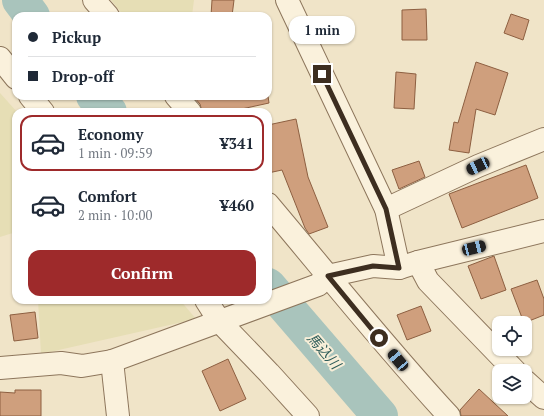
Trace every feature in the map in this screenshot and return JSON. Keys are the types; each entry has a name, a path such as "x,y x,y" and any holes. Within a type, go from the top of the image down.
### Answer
{"street":[{"path":"94,0 104,12"},
{"path":"292,2 386,209 409,265 428,281 508,364"},
{"path":"0,58 12,73"},
{"path":"33,100 40,108"},
{"path":"180,100 186,108"},
{"path":"386,209 478,166 544,139"},
{"path":"272,210 323,281 449,416"},
{"path":"272,301 323,281 373,266 409,265 544,231"},
{"path":"210,304 308,416"},
{"path":"0,368 61,363 82,366 112,361 265,304"},
{"path":"112,361 118,416"},
{"path":"532,387 544,398"}],"shaded area":[{"path":"111,0 194,0 192,12 121,12"},
{"path":"0,93 13,108 12,108 12,233 0,237"},
{"path":"38,304 183,304 196,319 41,354"}],"building":[{"path":"212,0 234,0 232,12 211,12"},
{"path":"426,9 427,40 402,40 402,10"},
{"path":"511,14 529,20 523,40 504,33"},
{"path":"476,62 508,73 495,115 476,109 469,153 449,150 454,122 458,123"},
{"path":"396,72 416,74 414,109 394,108"},
{"path":"196,100 269,100 269,103 246,108 201,108"},
{"path":"296,119 308,177 328,227 309,234 305,228 282,170 272,172 272,124"},
{"path":"419,161 425,177 399,189 392,170"},
{"path":"526,165 538,198 462,228 449,194"},
{"path":"494,256 506,290 481,299 468,266"},
{"path":"537,280 544,299 544,315 532,320 532,316 521,316 511,289"},
{"path":"421,306 431,331 407,340 397,315"},
{"path":"35,312 38,338 14,341 10,315"},
{"path":"228,359 246,399 220,411 202,371"},
{"path":"479,389 492,401 492,404 495,404 508,416 461,416 460,410"},
{"path":"15,390 41,390 41,416 0,416 0,392 15,393"}],"waterway":[{"name":"馬込川","path":"20,0 29,12"},
{"name":"馬込川","path":"98,100 105,108"},
{"name":"馬込川","path":"272,291 380,416"}],"route":[{"path":"322,74 386,209 399,268 373,266 328,276 379,338"}]}
